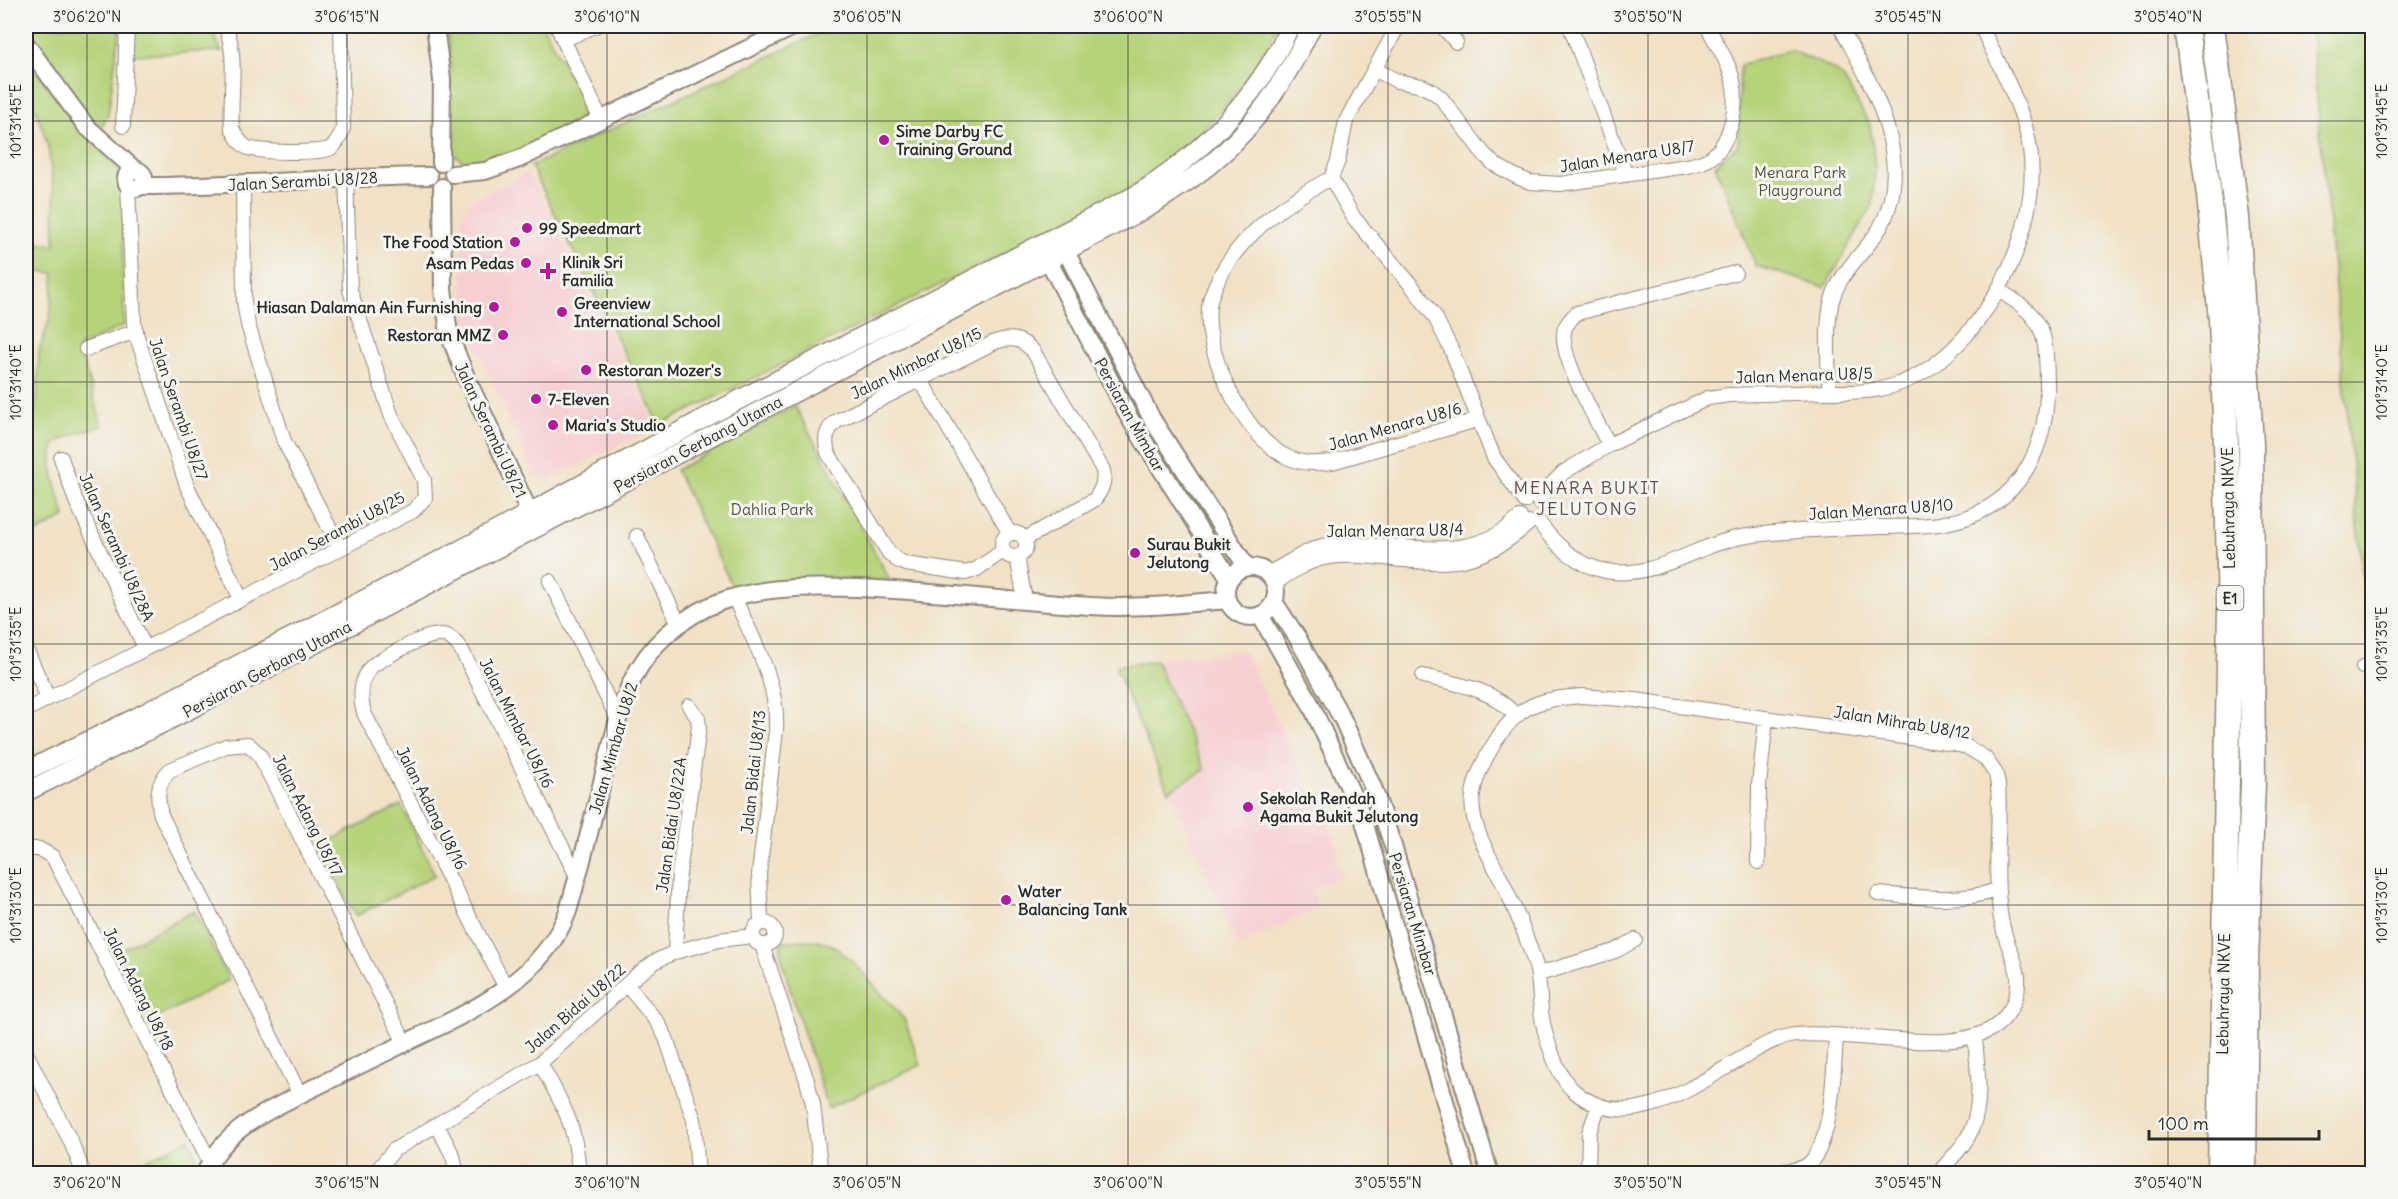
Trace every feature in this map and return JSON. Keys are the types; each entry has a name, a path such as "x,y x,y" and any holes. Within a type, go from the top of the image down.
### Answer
{"highway":[{"name":"Lebuhraya NKVE","path":"2187,26 2221,320 2226,444 2230,609 2220,1173"},
{"name":"Lebuhraya NKVE","path":"2212,26 2237,217 2251,444 2253,783 2246,961 2244,1173"}],"main road":[{"name":"Persiaran Gerbang Utama","path":"1062,244 1184,160 1216,131 1264,74 1290,26"},
{"name":"Persiaran Gerbang Utama","path":"26,792 175,717 533,520 1062,244 1149,207 1215,161 1254,120 1300,51 1312,26"},
{"name":"Persiaran Gerbang Utama","path":"26,771 475,542 533,520"}],"street":[{"path":"123,126 127,26"},
{"path":"225,26 230,37 232,128 235,135 247,147 272,151 327,149 332,147 341,135 343,118 340,26"},
{"path":"435,26 442,80 447,168 449,184 441,187 434,185 429,176 431,168 447,168 471,173 498,167 601,120 777,29 795,26"},
{"path":"557,26 601,120"},
{"path":"565,39 595,26"},
{"path":"1398,26 1376,70 1346,121 1338,160 1331,178 1354,218 1412,286 1435,317 1451,349 1477,420 1494,458 1543,512 1529,521 1520,506 1532,502"},
{"path":"1442,26 1456,42"},
{"path":"1570,26 1626,175"},
{"name":"Jalan Menara U8/7","path":"1376,70 1397,81 1432,90 1494,164 1517,177 1544,184 1560,184 1702,162 1713,155 1721,146 1731,121 1734,93 1728,66 1707,26"},
{"path":"1828,392 1832,302 1849,268 1879,230 1886,216 1895,166 1880,105 1840,26"},
{"name":"Jalan Menara U8/5","path":"1532,502 1564,472 1609,445 1708,398 1729,395 1876,390 1891,387 1920,375 1962,340 1998,290 2014,256 2027,218 2032,186 2031,154 2021,115 1981,26"},
{"path":"26,44 86,126 118,157 135,180"},
{"name":"Jalan Serambi U8/28","path":"135,180 177,186 346,177 429,176"},
{"name":"Jalan Serambi U8/25","path":"26,710 421,505 426,490 424,480 391,415 350,290 346,177"},
{"name":"Jalan Menara U8/6","path":"1331,178 1285,206 1257,228 1232,257 1216,285 1208,314 1208,330 1217,367 1241,410 1258,434 1271,447 1285,457 1315,464 1332,462 1477,420"},
{"name":"Jalan Serambi U8/27","path":"135,180 130,218 136,331 187,486 241,599"},
{"path":"243,184 244,301 248,325 284,441 340,548"},
{"name":"Jalan Serambi U8/21","path":"441,187 443,289 449,334 466,377 533,520"},
{"name":"Persiaran Mimbar","path":"1062,244 1152,419 1246,566"},
{"name":"Persiaran Mimbar","path":"1045,253 1130,419 1229,578"},
{"path":"1609,445 1568,360 1564,339 1569,321 1577,313 1735,273"},
{"name":"Jalan Menara U8/10","path":"1529,521 1582,562 1595,568 1621,572 1637,571 1672,562 1738,538 1784,532 1925,525 1960,520 1980,513 2008,492 2031,464 2042,438 2047,412 2047,360 2042,329 2028,311 1998,290"},
{"path":"86,349 136,331"},
{"name":"Jalan Mimbar U8/15","path":"1003,551 977,569 966,573 913,566 897,560 889,553 828,453 827,435 833,424 1004,339 1021,340 1033,351 1103,470 1104,477 1100,493 1094,500 1025,539"},
{"path":"920,379 1010,534"},
{"name":"Jalan Serambi U8/28A","path":"61,458 76,501 145,648"},
{"name":"Jalan Menara U8/4","path":"1272,578 1323,546 1368,544 1455,548 1482,543 1529,521"},
{"path":"1010,534 1020,534 1025,539 1025,551 1017,557 1011,557 1003,551 1002,543 1010,534"},
{"path":"637,536 679,624"},
{"path":"1017,557 1025,600"},
{"path":"1246,566 1262,568 1272,578 1274,602 1266,612 1260,615 1244,616 1230,607 1227,600 1226,585 1229,578 1246,566"},
{"path":"550,581 618,720"},
{"name":"Jalan Mimbar U8/2","path":"208,1168 235,1134 258,1115 456,1019 530,970 551,945 564,924 618,720 632,680 639,666 662,639 679,624 717,603 734,597 780,589 831,587 906,590 1136,608 1227,600"},
{"name":"Jalan Bidai U8/13","path":"734,597 768,673 776,708 759,874 761,922"},
{"name":"Persiaran Mimbar","path":"1274,602 1297,637 1343,720 1374,790 1402,876 1490,1173"},
{"name":"Persiaran Mimbar","path":"1260,615 1316,715 1363,818 1466,1173"},
{"name":"Jalan Mimbar U8/16","path":"397,652 437,634 447,636 461,649 578,878"},
{"path":"26,649 48,699"},
{"name":"Jalan Adang U8/16","path":"397,652 373,665 367,672 361,693 364,713 506,987"},
{"path":"1423,676 1487,694 1504,704 1515,715"},
{"name":"Jalan Mihrab U8/12","path":"1582,696 1635,700 1766,719 1954,744 1966,747 1986,758 1996,774 1998,785 1998,890 2004,931 2018,975 2018,989 2010,1009 1990,1032 1961,1040 1801,1035 1775,1040 1652,1106 1624,1111 1599,1105 1572,1090 1559,1070 1541,1015 1539,974 1512,903 1479,837 1473,816 1473,795 1478,776 1494,744 1515,715 1536,704 1551,700 1582,696"},
{"name":"Jalan Bidai U8/22A","path":"675,952 679,874 699,727 698,718 689,706"},
{"path":"1758,862 1759,786 1766,719"},
{"name":"Jalan Adang U8/17","path":"300,1095 161,815 158,795 163,777 170,770 236,744 248,744 260,754 405,1043"},
{"name":"Jalan Adang U8/18","path":"26,849 39,849 53,857 208,1168"},
{"path":"1878,894 1952,898 1982,895 1998,890"},
{"path":"757,941 770,943 775,936 770,924 761,922 754,927 757,941 807,1081 813,1104 821,1173"},
{"name":"Jalan Bidai U8/22","path":"374,1173 394,1150 540,1063 645,968 675,952 719,940 757,941"},
{"path":"1539,974 1615,951 1635,940"},
{"path":"627,986 658,1023 670,1048 694,1120 698,1173"},
{"path":"1760,1173 1808,1170 1831,1111 1836,1036"},
{"path":"1938,1173 1964,1143 1972,1127 1977,1092 1975,1038"},
{"path":"26,1053 84,1173"},
{"path":"540,1063 574,1131 579,1173"},
{"path":"1588,1173 1589,1133 1599,1105"},
{"path":"437,1125 453,1156 458,1173"}],"shaded area":[{"path":"528,172 657,427 546,481 532,472 463,316 461,219 469,202"},
{"name":"Sekolah Rendah Agama Bukit Jelutong","path":"1243,650 1338,845 1337,862 1344,875 1312,890 1319,909 1237,945 1115,666"}],"green space":[{"path":"36,26 120,26 108,116 99,130 35,43 33,31"},
{"path":"134,26 209,26 222,51 133,55"},
{"path":"445,26 543,26 579,94 582,123 504,161 466,163 453,154 450,48"},
{"path":"835,26 1277,26 1247,78 1210,122 1167,161 1118,196 660,425 531,166"},
{"path":"2310,26 2372,26 2372,661 2371,661"},
{"name":"Menara Park Playground","path":"1790,50 1829,67 1843,77 1870,125 1875,167 1873,204 1825,287 1756,266 1715,165 1738,145 1740,65"},
{"path":"26,58 55,97 116,168 120,177 124,325 79,347 102,426 80,432 58,442 52,456 52,466 65,517 26,539 26,451 37,400 39,351 50,318 54,273 26,271 26,243 55,244 54,196 48,146 35,107 26,90"},
{"name":"Dahlia Park","path":"795,406 890,580 793,579 733,588 676,470"},
{"path":"1156,661 1205,770 1168,791 1115,666"},
{"path":"401,805 435,875 356,916 319,846"},
{"path":"194,911 229,980 153,1020 117,952"},
{"path":"817,940 834,946 852,961 904,1019 921,1065 828,1108 781,956 781,941"},
{"path":"189,1139 198,1160 193,1173 121,1173"}],"place":[{"name":"Sime Darby FC Training Ground","path":"884,140"},
{"name":"99 Speedmart","path":"527,228"},
{"name":"The Food Station","path":"515,242"},
{"name":"Asam Pedas","path":"526,263"},
{"name":"Klinik Sri Familia","path":"548,271"},
{"name":"Hiasan Dalaman Ain Furnishing","path":"494,307"},
{"name":"Greenview International School","path":"562,312"},
{"name":"Restoran MMZ","path":"503,335"},
{"name":"Restoran Mozer's","path":"586,370"},
{"name":"7-Eleven","path":"536,399"},
{"name":"Maria's Studio","path":"553,425"},
{"name":"Surau Bukit Jelutong","path":"1135,553"},
{"name":"Sekolah Rendah Agama Bukit Jelutong","path":"1248,807"},
{"name":"Water Balancing Tank","path":"1006,900"}],"district":[{"name":"MENARA BUKIT JELUTONG","path":"1587,497"}]}
